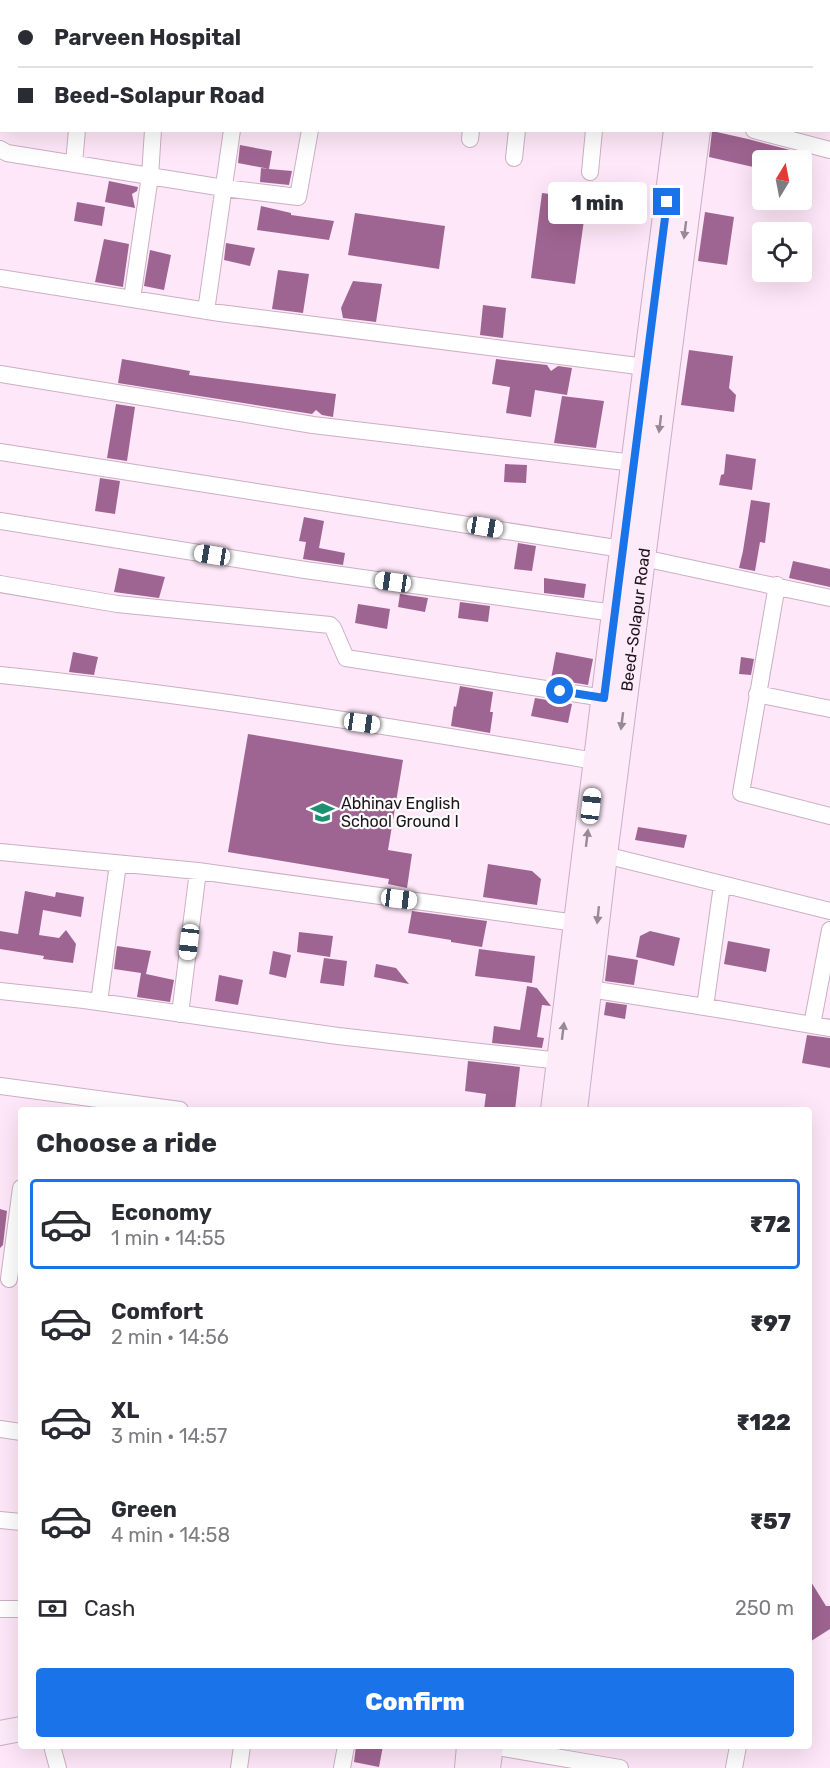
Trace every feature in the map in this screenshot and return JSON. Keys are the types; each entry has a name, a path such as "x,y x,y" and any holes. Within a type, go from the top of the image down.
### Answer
{"main road":[{"name":"Beed-Solapur Road","path":"554,1107 614,613 633,553 634,463 676,132"},
{"name":"Beed-Solapur Road","path":"575,1107 605,855 633,553 698,132"},
{"path":"0,1733 18,1730"},
{"path":"466,1768 469,1749"},
{"path":"488,1768 491,1749"}],"street":[{"path":"74,163 76,132"},
{"path":"132,299 150,176 153,132"},
{"path":"206,311 232,132"},
{"path":"0,149 7,153 224,188 298,197 310,132"},
{"path":"514,158 517,132"},
{"path":"590,172 594,132"},
{"path":"762,132 830,150"},
{"path":"0,278 206,311 646,367"},
{"path":"0,374 313,425 634,463"},
{"path":"0,452 633,553 830,598"},
{"path":"0,521 305,570 614,613"},
{"path":"0,584 117,604 330,625 346,658 604,698"},
{"path":"777,585 741,793 830,816"},
{"path":"0,675 71,682 406,729 596,760"},
{"path":"757,694 830,709"},
{"path":"0,852 198,871 576,923"},
{"path":"605,855 830,911"},
{"path":"99,1002 118,864"},
{"path":"180,1014 198,871"},
{"path":"705,1007 722,885"},
{"path":"812,1025 830,930"},
{"path":"590,989 830,1028"},
{"path":"0,991 99,1002 338,1036 560,1061"},
{"path":"0,1086 158,1107"},
{"path":"10,1279 18,1213"},
{"path":"0,1429 18,1432"},
{"path":"0,1520 18,1522"},
{"path":"0,1609 18,1609"},
{"path":"53,1749 58,1768"},
{"path":"240,1768 242,1749"},
{"path":"342,1768 345,1749"},
{"path":"509,1749 620,1768"},
{"path":"734,1768 737,1749"}],"building":[{"path":"712,132 790,150 752,150 752,167 709,157"},
{"path":"240,145 272,151 269,169 238,163"},
{"path":"261,168 292,171 289,185 260,182"},
{"path":"109,181 138,187 137,191 132,194 135,208 105,202"},
{"path":"542,193 587,199 575,284 531,278"},
{"path":"77,202 105,207 102,226 74,221"},
{"path":"261,206 291,213 291,215 334,221 329,240 257,230"},
{"path":"705,212 734,217 727,265 698,261"},
{"path":"355,213 445,226 439,269 348,255"},
{"path":"104,239 129,244 123,287 95,282"},
{"path":"226,243 255,248 250,266 224,260"},
{"path":"150,250 171,255 164,290 144,286"},
{"path":"278,270 309,274 303,313 272,309"},
{"path":"353,281 382,284 376,322 343,318 341,308"},
{"path":"483,305 506,308 503,338 480,335"},
{"path":"689,350 733,356 729,388 736,395 734,412 681,405"},
{"path":"122,359 190,371 189,375 336,394 333,417 322,415 316,410 312,414 118,383"},
{"path":"496,359 547,365 551,371 558,366 572,368 567,395 535,390 531,417 506,413 510,387 492,384"},
{"path":"562,396 604,401 596,448 554,443"},
{"path":"116,404 135,407 127,461 107,458"},
{"path":"726,454 756,459 752,490 719,485 721,475 724,474"},
{"path":"505,464 527,465 526,483 504,482"},
{"path":"100,478 120,481 115,514 95,511"},
{"path":"751,500 770,503 765,543 760,542 755,571 739,568"},
{"path":"304,517 324,521 319,548 345,553 343,565 303,559 306,542 299,541"},
{"path":"518,543 536,546 532,571 514,569"},
{"path":"793,561 830,569 830,587 789,578"},
{"path":"119,568 165,577 159,598 114,592"},
{"path":"544,578 586,584 584,598 544,593"},
{"path":"400,594 428,598 425,612 398,607"},
{"path":"460,602 490,606 488,622 458,618"},
{"path":"358,604 390,609 387,629 355,623"},
{"path":"73,652 98,657 94,675 69,672"},
{"path":"556,652 593,659 588,685 551,679"},
{"path":"741,657 754,659 751,675 739,674"},
{"path":"460,686 493,692 490,733 451,726"},
{"path":"535,698 572,704 568,723 531,716"},
{"path":"248,734 403,760 388,850 412,854 407,888 388,884 389,879 228,852"},
{"path":"638,827 687,835 684,848 635,840"},
{"path":"488,864 532,871 541,879 537,905 483,897"},
{"path":"25,891 55,897 56,892 84,897 81,917 43,910 39,935 59,938 66,930 76,944 73,963 0,949 0,931 18,934"},
{"path":"412,911 487,921 482,947 408,933"},
{"path":"650,931 680,938 674,966 636,957 640,936"},
{"path":"299,932 333,936 330,957 297,952"},
{"path":"728,941 770,949 766,972 724,964"},
{"path":"117,946 151,951 146,974 174,980 170,1002 137,997 141,973 114,969"},
{"path":"479,949 535,956 532,983 475,976"},
{"path":"273,951 291,955 286,978 269,974"},
{"path":"608,955 638,960 634,985 605,981"},
{"path":"324,958 347,961 344,986 320,983"},
{"path":"376,964 396,968 409,984 374,977"},
{"path":"219,975 243,980 238,1005 215,1001"},
{"path":"527,986 537,988 551,1006 542,1005 537,1037 544,1038 542,1048 492,1043 494,1026 520,1030"},
{"path":"606,1002 627,1005 625,1019 604,1015"},
{"path":"807,1035 830,1038 830,1068 802,1063"},
{"path":"468,1061 520,1067 515,1107 484,1107 486,1094 465,1091"},
{"path":"0,1209 7,1211 3,1245 0,1248"},
{"path":"812,1583 826,1606 830,1606 830,1629 812,1640"},
{"path":"356,1749 382,1749 379,1767 354,1762"}],"place":[{"name":"Abhinav English School Ground I","path":"323,812"}],"route":[{"path":"560,691 604,698 667,202"}]}
